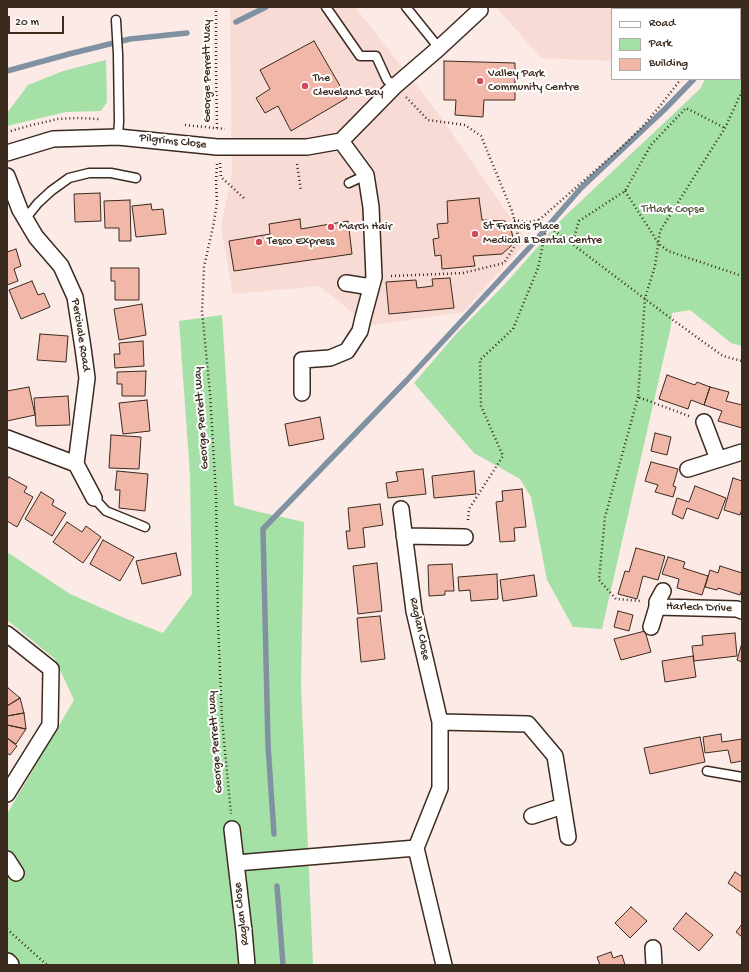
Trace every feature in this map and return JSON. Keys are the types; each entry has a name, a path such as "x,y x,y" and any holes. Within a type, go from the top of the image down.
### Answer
{"street":[{"path":"302,393 302,360 330,358 347,351 360,331 373,282 371,207 366,175 342,141 395,86 438,48 478,9"},
{"name":"Pilgrims Close","path":"7,153 53,139 118,137 220,147 307,147 342,141"},
{"name":"Percivale Road","path":"7,176 25,219 36,237 61,266 75,297 87,378 76,464"},
{"path":"346,283 373,282"},
{"path":"704,422 718,459"},
{"path":"7,438 76,464 94,498"},
{"path":"688,469 742,452"},
{"name":"Raglan Close","path":"401,509 414,611 440,722 440,788 416,848"},
{"path":"404,536 466,537"},
{"name":"Harlech Drive","path":"651,628 659,600 742,610"},
{"path":"7,634 51,669 50,725 7,794"},
{"path":"440,722 528,724 555,756 568,837"},
{"path":"532,816 563,806"},
{"name":"Raglan Close","path":"232,829 247,965"},
{"path":"236,863 416,848 444,965"},
{"path":"7,860 16,873"},
{"path":"653,948 654,965"}],"lane":[{"path":"326,7 360,56 376,56 388,80 395,86"},
{"path":"406,7 438,48"},
{"path":"116,20 118,54 118,137"},
{"path":"25,219 51,190 69,178 90,173 111,173 136,178"},
{"path":"349,183 366,175"},
{"path":"94,498 106,511 146,527"},
{"path":"708,771 742,777"}],"path":[{"name":"George Perrett Way","path":"216,7 217,127 220,147 216,182 217,202 204,267 202,311 210,393 216,495 218,623 222,720 232,829"},
{"path":"514,220 529,222 539,220 627,141 656,110 680,80"},
{"path":"373,282 463,273 504,263 519,238 512,211 481,136 465,125 428,120 395,86"},
{"path":"659,600 616,599 599,580 605,517 638,397 645,298 654,266 660,231 725,128 742,90"},
{"path":"572,244 579,221 625,191 651,145 686,108 725,128"},
{"path":"7,132 58,119 84,118 119,121"},
{"path":"181,125 217,127 231,130"},
{"path":"220,147 220,177 246,200"},
{"path":"295,147 301,191"},
{"path":"625,191 658,244 668,251 742,276"},
{"path":"539,220 548,225 723,356 742,361"},
{"path":"466,537 469,509 503,456 481,406 480,360 512,329 538,268 548,225"},
{"path":"638,397 704,422"},
{"path":"7,929 47,965"}],"shaded area":[{"path":"230,7 355,7 435,109 527,241 463,312 368,326 320,286 233,294 221,228 232,174"},
{"path":"496,7 705,7 611,8 611,61 541,58"}],"green space":[{"name":"Titlark Copse","path":"742,7 742,346 731,343 690,310 672,313 671,326 602,629 573,627 547,580 531,497 520,479 474,453 414,383 456,334 506,283 563,218 700,89 704,80 741,80 741,8 740,8"},
{"path":"106,60 107,102 101,111 66,112 7,126 7,113 28,85 63,71"},
{"path":"222,315 234,505 304,522 301,685 313,965 7,965 7,814 74,700 55,659 7,620 7,552 70,594 163,633 192,594 190,475 179,321"}],"building":[{"path":"314,41 347,98 291,131 278,106 265,113 256,98 270,89 260,70"},
{"name":"Valley Park Community Centre","path":"444,61 515,63 515,100 484,100 483,117 455,115 456,100 444,100"},
{"path":"100,193 101,221 75,222 74,194"},
{"name":"St Francis Place Medical & Dental Centre","path":"479,198 482,220 505,221 511,229 513,238 511,246 502,254 473,256 475,266 442,269 441,255 435,256 433,239 439,238 437,224 448,223 447,201"},
{"path":"130,200 131,241 119,241 119,228 105,228 104,201"},
{"path":"151,204 152,210 163,209 166,234 136,237 132,206"},
{"path":"300,219 301,229 348,221 352,254 234,271 229,241 270,234 269,224"},
{"path":"16,249 21,266 14,269 18,281 7,285 7,252"},
{"path":"111,268 139,268 139,300 115,300 115,281 111,281"},
{"path":"450,278 454,308 389,314 386,282 416,280 417,288 433,286 432,279"},
{"path":"32,281 38,295 44,293 50,307 21,319 9,290"},
{"path":"142,304 146,335 119,340 114,309"},
{"path":"40,334 68,336 66,362 37,360"},
{"path":"143,341 144,366 115,368 114,354 120,354 119,343"},
{"path":"146,371 145,396 122,396 122,384 117,384 117,372"},
{"path":"667,375 695,385 697,382 710,387 704,405 691,400 688,409 659,399"},
{"path":"29,387 35,415 7,421 7,391"},
{"path":"710,387 729,392 726,401 742,405 742,428 718,421 722,411 704,405"},
{"path":"68,396 70,425 36,426 34,398"},
{"path":"147,400 150,431 123,434 119,403"},
{"path":"320,417 324,439 289,446 285,424"},
{"path":"655,433 671,437 667,455 651,451"},
{"path":"111,435 141,437 139,469 109,468"},
{"path":"651,462 678,469 673,486 676,487 673,497 655,492 658,485 645,481"},
{"path":"423,469 426,494 388,498 386,483 398,481 396,472"},
{"path":"117,471 148,474 145,511 119,508 120,490 115,490"},
{"path":"474,471 476,494 434,498 432,476"},
{"path":"9,477 27,487 24,492 33,497 17,527 7,521 7,480"},
{"path":"733,478 742,481 742,509 740,515 724,510"},
{"path":"695,486 726,498 718,519 687,508 683,519 672,514 677,498 689,502"},
{"path":"522,489 526,527 514,528 515,541 500,542 496,502 503,501 502,491"},
{"path":"41,492 54,500 52,505 66,513 52,536 25,519"},
{"path":"380,504 383,525 363,528 365,547 348,549 346,531 350,531 348,508"},
{"path":"67,522 82,532 86,526 101,537 83,563 53,542"},
{"path":"103,540 134,557 120,581 90,564"},
{"path":"636,548 665,556 658,580 643,576 637,599 618,594 625,571 629,572"},
{"path":"176,553 181,575 142,584 136,561"},
{"path":"668,557 685,562 683,568 708,576 702,595 677,588 679,579 662,574"},
{"path":"377,563 382,611 358,614 353,566"},
{"path":"452,564 454,591 445,591 445,595 429,596 428,565"},
{"path":"720,566 742,573 742,589 740,595 718,588 717,590 705,587 710,570 718,573"},
{"path":"497,574 498,599 471,601 470,590 459,591 458,577"},
{"path":"534,575 537,596 503,601 500,580"},
{"path":"618,611 633,615 629,631 614,627"},
{"path":"380,616 385,659 361,662 357,618"},
{"path":"645,631 651,652 621,660 614,639"},
{"path":"735,633 737,656 694,661 692,646 703,645 702,636"},
{"path":"742,643 742,662 737,660"},
{"path":"693,656 696,677 665,682 662,661"},
{"path":"8,688 20,698 7,706 7,689"},
{"path":"20,698 24,713 7,716 7,706"},
{"path":"24,713 26,729 7,725 7,716"},
{"path":"7,725 26,729 16,744 7,738"},
{"path":"721,734 722,742 742,739 742,761 731,763 728,750 705,753 703,737"},
{"path":"700,737 705,762 650,774 644,748"},
{"path":"7,738 17,746 10,755 7,753"},
{"path":"735,872 741,876 742,875 742,893 728,883"},
{"path":"631,907 647,921 630,938 615,923"},
{"path":"686,913 713,935 699,951 673,929"},
{"path":"742,924 742,937 736,932"},
{"path":"611,952 613,958 622,955 625,965 600,965 597,957"}],"waterway":[{"path":"236,22 266,7"},
{"path":"7,71 130,39 187,33"},
{"path":"274,834 268,745 263,529 407,380 529,248 581,188 665,109 693,80"},
{"path":"277,886 283,965"}],"place":[{"name":"Valley Park Community Centre","path":"480,81"},
{"name":"The Cleveland Bay","path":"305,86"},
{"name":"March Hair","path":"331,227"},
{"name":"St Francis Place Medical & Dental Centre","path":"475,234"},
{"name":"Tesco Express","path":"259,242"}]}
